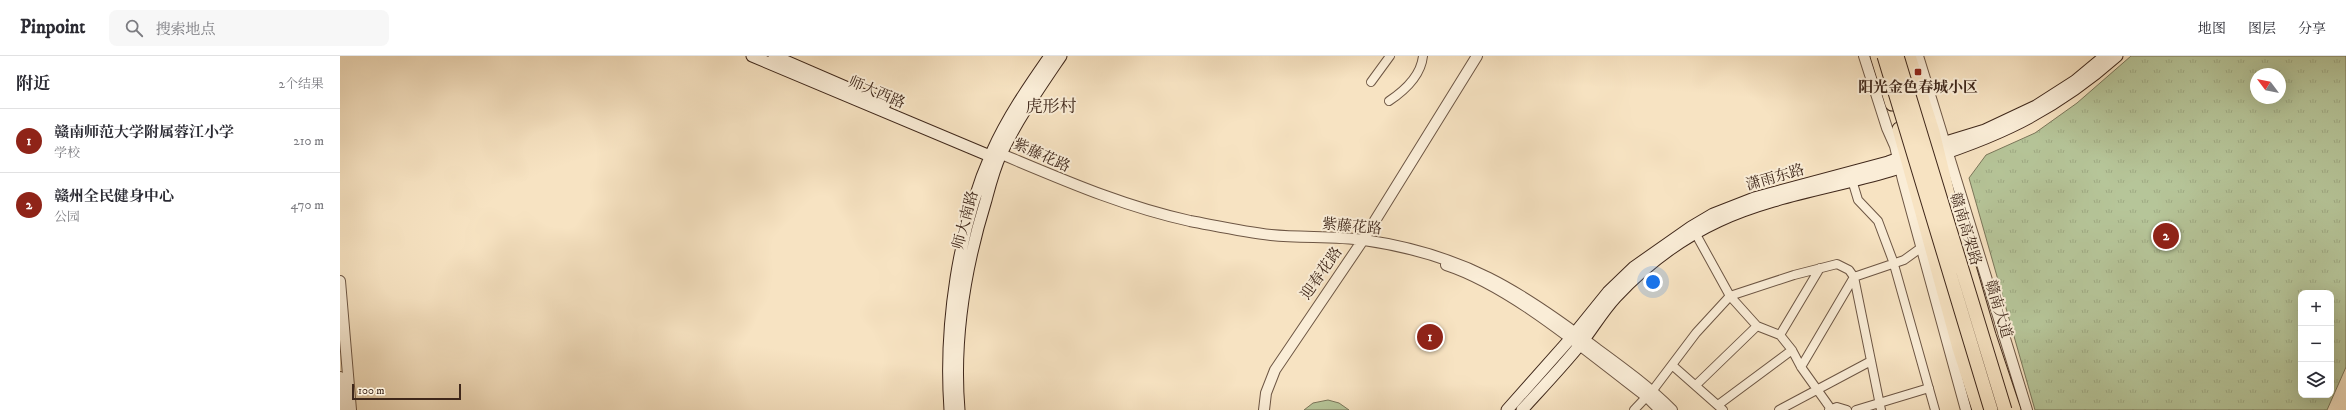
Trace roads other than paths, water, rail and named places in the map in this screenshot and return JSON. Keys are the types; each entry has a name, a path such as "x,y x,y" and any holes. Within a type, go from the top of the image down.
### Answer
{"main road":[{"name":"师大西路","path":"752,56 996,155"},
{"name":"师大西路","path":"774,56 996,155"},
{"name":"师大南路","path":"959,410 958,354 965,286 1001,132 1050,56"},
{"name":"师大南路","path":"950,410 949,348 955,284 969,220 996,155 1014,130 1061,56"},
{"path":"1877,56 1904,161 1959,348 1979,410"},
{"name":"赣南高架路","path":"1884,56 1991,410"},
{"name":"赣南高架路","path":"1897,56 2005,410"},
{"name":"赣南大道","path":"1908,56 1942,148 1949,198 2014,410"},
{"name":"潇雨东路","path":"1693,230 1758,206 1852,180 1942,148 1985,130 2036,106 2075,81 2105,56"},
{"name":"潇雨东路","path":"1942,148 1989,139 2041,113 2081,87 2118,56"},
{"name":"潇雨东路","path":"1522,410 1577,339 1608,292 1634,267 1693,230 1713,214 1754,198 1904,161"},
{"name":"潇雨东路","path":"1507,410 1577,339"}],"street":[{"path":"1371,82 1390,56"},
{"path":"1390,101 1406,90 1423,62 1423,56"},
{"name":"迎春花路","path":"1264,410 1266,393 1275,370 1361,242 1477,56"},
{"path":"1864,56 1904,161 1903,180 1966,410"},
{"path":"1918,56 1942,148 2027,410"},
{"name":"紫藤花路","path":"996,155 1089,197 1177,223 1271,240 1361,242 1436,255 1475,269 1531,301 1577,339 1672,410"},
{"path":"1852,180 1858,200 1878,221 1894,264 1935,410"},
{"path":"1693,230 1730,296 1757,326 1780,336 1792,350 1801,367 1830,409 1840,407 1847,410"},
{"path":"1801,367 1854,277 1904,260 1922,247"},
{"path":"1634,410 1650,394 1696,333 1730,296 1837,264 1849,270 1854,277 1880,406"},
{"path":"1780,336 1820,268"},
{"path":"340,281 351,410"},
{"path":"1696,385 1757,326"},
{"path":"1672,365 1720,408 1792,350"},
{"path":"1779,410 1871,361"},
{"path":"340,377 343,410"},
{"path":"1868,410 1929,388"},
{"name":"紫藤花路","path":"1650,394 1660,410"},
{"path":"1856,410 1880,406"}],"place":[{"name":"阳光金色春城小区","path":"1918,72"},
{"name":"赣州全民健身中心","path":"2166,236"},
{"name":"赣南师范大学附属蓉江小学","path":"1430,337"}],"district":[{"name":"虎形村","path":"1051,106"}]}
